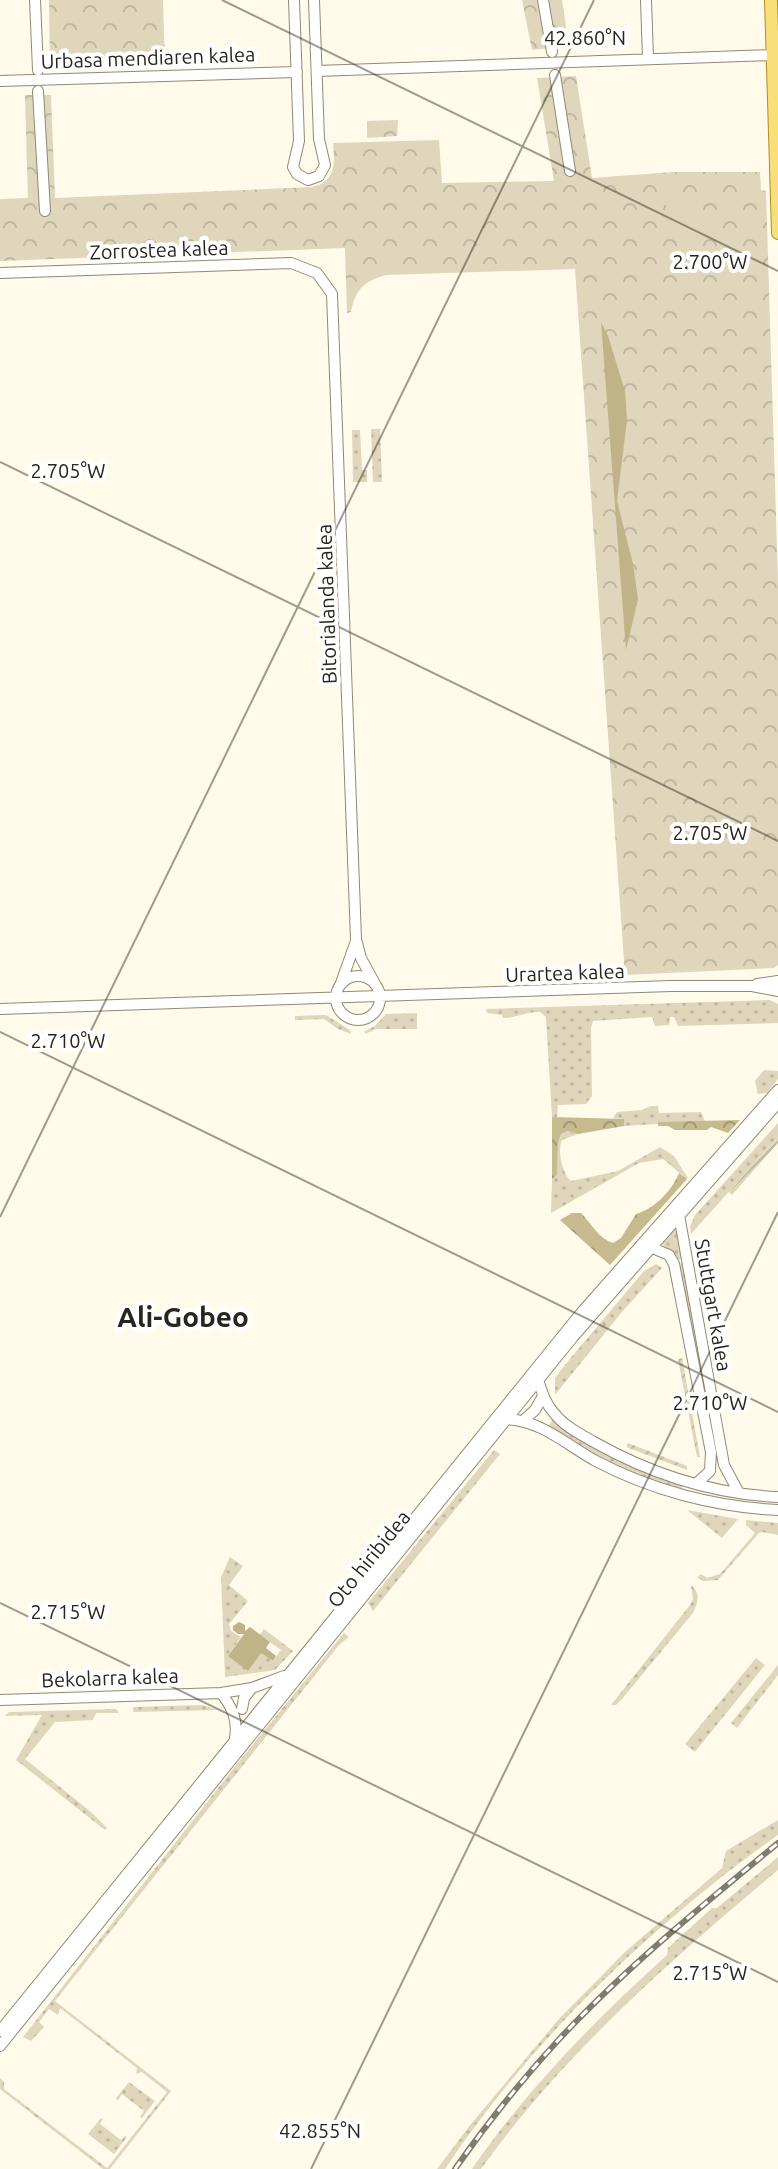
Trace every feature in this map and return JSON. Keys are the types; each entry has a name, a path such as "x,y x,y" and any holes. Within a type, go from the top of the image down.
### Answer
{"main road":[{"path":"771,0 778,233"}],"street":[{"path":"35,0 38,70"},
{"path":"294,0 299,141 293,167 297,174 308,180 319,176 325,165 319,139 314,0"},
{"path":"543,0 552,52"},
{"path":"646,0 648,58"},
{"path":"317,71 773,55"},
{"name":"Urbasa mendiaren kalea","path":"0,81 297,72"},
{"path":"555,75 570,171"},
{"path":"38,91 45,211"},
{"name":"Zorrostea kalea","path":"0,273 291,263 317,273"},
{"name":"Bitorialanda kalea","path":"317,273 332,294 334,306 356,939 361,958 374,982"},
{"name":"Bitorialanda kalea","path":"340,986 356,939"},
{"path":"356,976 374,982 380,998 374,1013 359,1020 343,1014 336,999 340,986 356,976"},
{"name":"Urartea kalea","path":"752,986 775,979"},
{"name":"Urartea kalea","path":"0,1009 671,986 752,986 778,991"},
{"name":"Oto hiribidea","path":"0,2031 235,1738 260,1715 286,1675 581,1313 778,1090"},
{"name":"Oto hiribidea","path":"0,2046 260,1715 650,1247 778,1103"},
{"name":"Stuttgart kalea","path":"679,1215 724,1465 739,1493"},
{"name":"Stuttgart kalea","path":"650,1247 669,1255 674,1264 711,1452 710,1471 696,1484"},
{"path":"538,1380 543,1396 558,1418 587,1438 629,1460 696,1484 778,1497"},
{"path":"524,1420 535,1410 543,1396"},
{"path":"506,1419 524,1420 545,1428 595,1460 652,1484 709,1501 778,1510"},
{"name":"Bekolarra kalea","path":"0,1700 224,1697 286,1675"},
{"path":"242,1709 244,1698 252,1688"},
{"path":"224,1697 242,1709 260,1715"},
{"path":"224,1697 235,1717 235,1738"}],"green space":[{"path":"49,0 163,0 165,63 50,68"},
{"path":"522,0 562,0 569,46 532,50"},
{"path":"576,76 592,178 673,172 760,172 761,190 766,191 778,582 778,965 774,968 625,975 575,269 386,275 362,288 351,312 347,313 345,248 0,261 0,199 28,198 25,95 51,95 55,198 312,187 330,176 334,164 333,143 439,140 442,183 554,181 537,78"},
{"path":"398,120 397,136 367,138 367,121"},
{"path":"696,195 705,235 673,238 665,200"},
{"path":"371,429 380,429 382,482 373,482"},
{"path":"352,430 360,430 362,470 367,470 367,482 353,482"},
{"path":"770,1000 778,1004 778,1023 678,1026 674,1017 670,1017 669,1025 655,1026 652,1017 593,1021 592,1096 586,1104 558,1105 557,1117 552,1117 546,1017 535,1012 503,1018 502,1015 487,1013 486,1009"},
{"path":"417,1013 417,1029 376,1029 365,1034 386,1014"},
{"path":"326,1015 350,1030 351,1034 324,1019 295,1020 295,1016"},
{"path":"764,1070 778,1071 778,1079 767,1093 758,1094 755,1081"},
{"path":"658,1106 659,1113 701,1112 705,1121 624,1126 623,1119 613,1118 617,1112"},
{"path":"552,1117 624,1119 624,1126 561,1134 557,1175 552,1179"},
{"path":"740,1120 728,1133 711,1127 707,1130 675,1130 658,1126 658,1122"},
{"path":"778,1123 778,1137 691,1234 690,1227 695,1215"},
{"path":"567,1131 578,1134 562,1140 561,1145 563,1167 571,1181 618,1171 660,1147 674,1156 688,1178 663,1159 639,1163 551,1213 558,1143 561,1134"},
{"path":"778,1137 778,1143 732,1195 729,1192"},
{"path":"679,1173 687,1179 610,1265 560,1220 572,1213 581,1213 599,1234 613,1243 621,1238 636,1214 662,1198"},
{"path":"676,1224 681,1259 676,1260 660,1241"},
{"path":"682,1263 701,1360 697,1360 678,1264"},
{"path":"656,1264 662,1268 555,1395 555,1378 564,1366 644,1271"},
{"path":"682,1358 700,1457 697,1457 678,1359"},
{"path":"553,1419 683,1484 681,1492 629,1471 581,1446 549,1426"},
{"path":"628,1443 687,1466 687,1470 629,1448 626,1446"},
{"path":"494,1450 500,1454 373,1611 368,1603"},
{"path":"687,1510 738,1519 722,1538"},
{"path":"746,1520 778,1523 778,1535 759,1533 718,1580 703,1581 697,1577 701,1574 707,1578 720,1574 755,1533 746,1525"},
{"path":"230,1557 243,1566 229,1585 248,1601 229,1624 231,1631 241,1637 228,1656 261,1653 273,1661 281,1650 260,1635 264,1629 293,1651 275,1670 225,1677 221,1577"},
{"path":"691,1585 698,1598 693,1613 622,1699 611,1705 690,1605 693,1599"},
{"path":"344,1633 349,1637 339,1645 55,2001 171,2091 110,2169 103,2169 0,2089 0,2078 4,2089 107,2168 167,2092 142,2072 136,2074 137,2068 60,2008 58,2015 49,2009 39,2022 44,2027 31,2041 23,2037"},
{"path":"756,1658 765,1665 695,1752 685,1744"},
{"path":"778,1665 778,1675 737,1728 731,1723"},
{"path":"76,1676 112,1676 112,1684 76,1684"},
{"path":"202,1705 218,1710 133,1712 133,1707"},
{"path":"116,1709 119,1713 96,1713 93,1720 55,1722 25,1759 91,1812 107,1828 105,1830 16,1760 42,1715 5,1716 9,1712"},
{"path":"778,1820 778,1835 685,1907 596,1987 515,2075 445,2169 437,2169 558,2020 625,1952 722,1868 726,1851"},
{"path":"778,1857 778,1870 620,2010 547,2086 481,2169 472,2169 539,2083 614,2004 667,1955 668,1948 712,1908 717,1908"},
{"path":"129,2082 155,2101 142,2118 144,2111 122,2094 118,2100 116,2098"},
{"path":"101,2118 100,2124 121,2140 127,2137 114,2154 88,2134"}],"shaded area":[{"path":"601,322 625,391 627,420 617,501 633,564 638,599 626,650"},
{"path":"239,1622 245,1625 245,1631 250,1627 270,1642 266,1648 276,1656 273,1661 261,1653 248,1671 228,1656 244,1634 233,1630"}],"railway":[{"path":"455,2169 520,2083 588,2009 778,1843"}],"district":[{"name":"Ali-Gobeo","path":"183,1317"}]}
